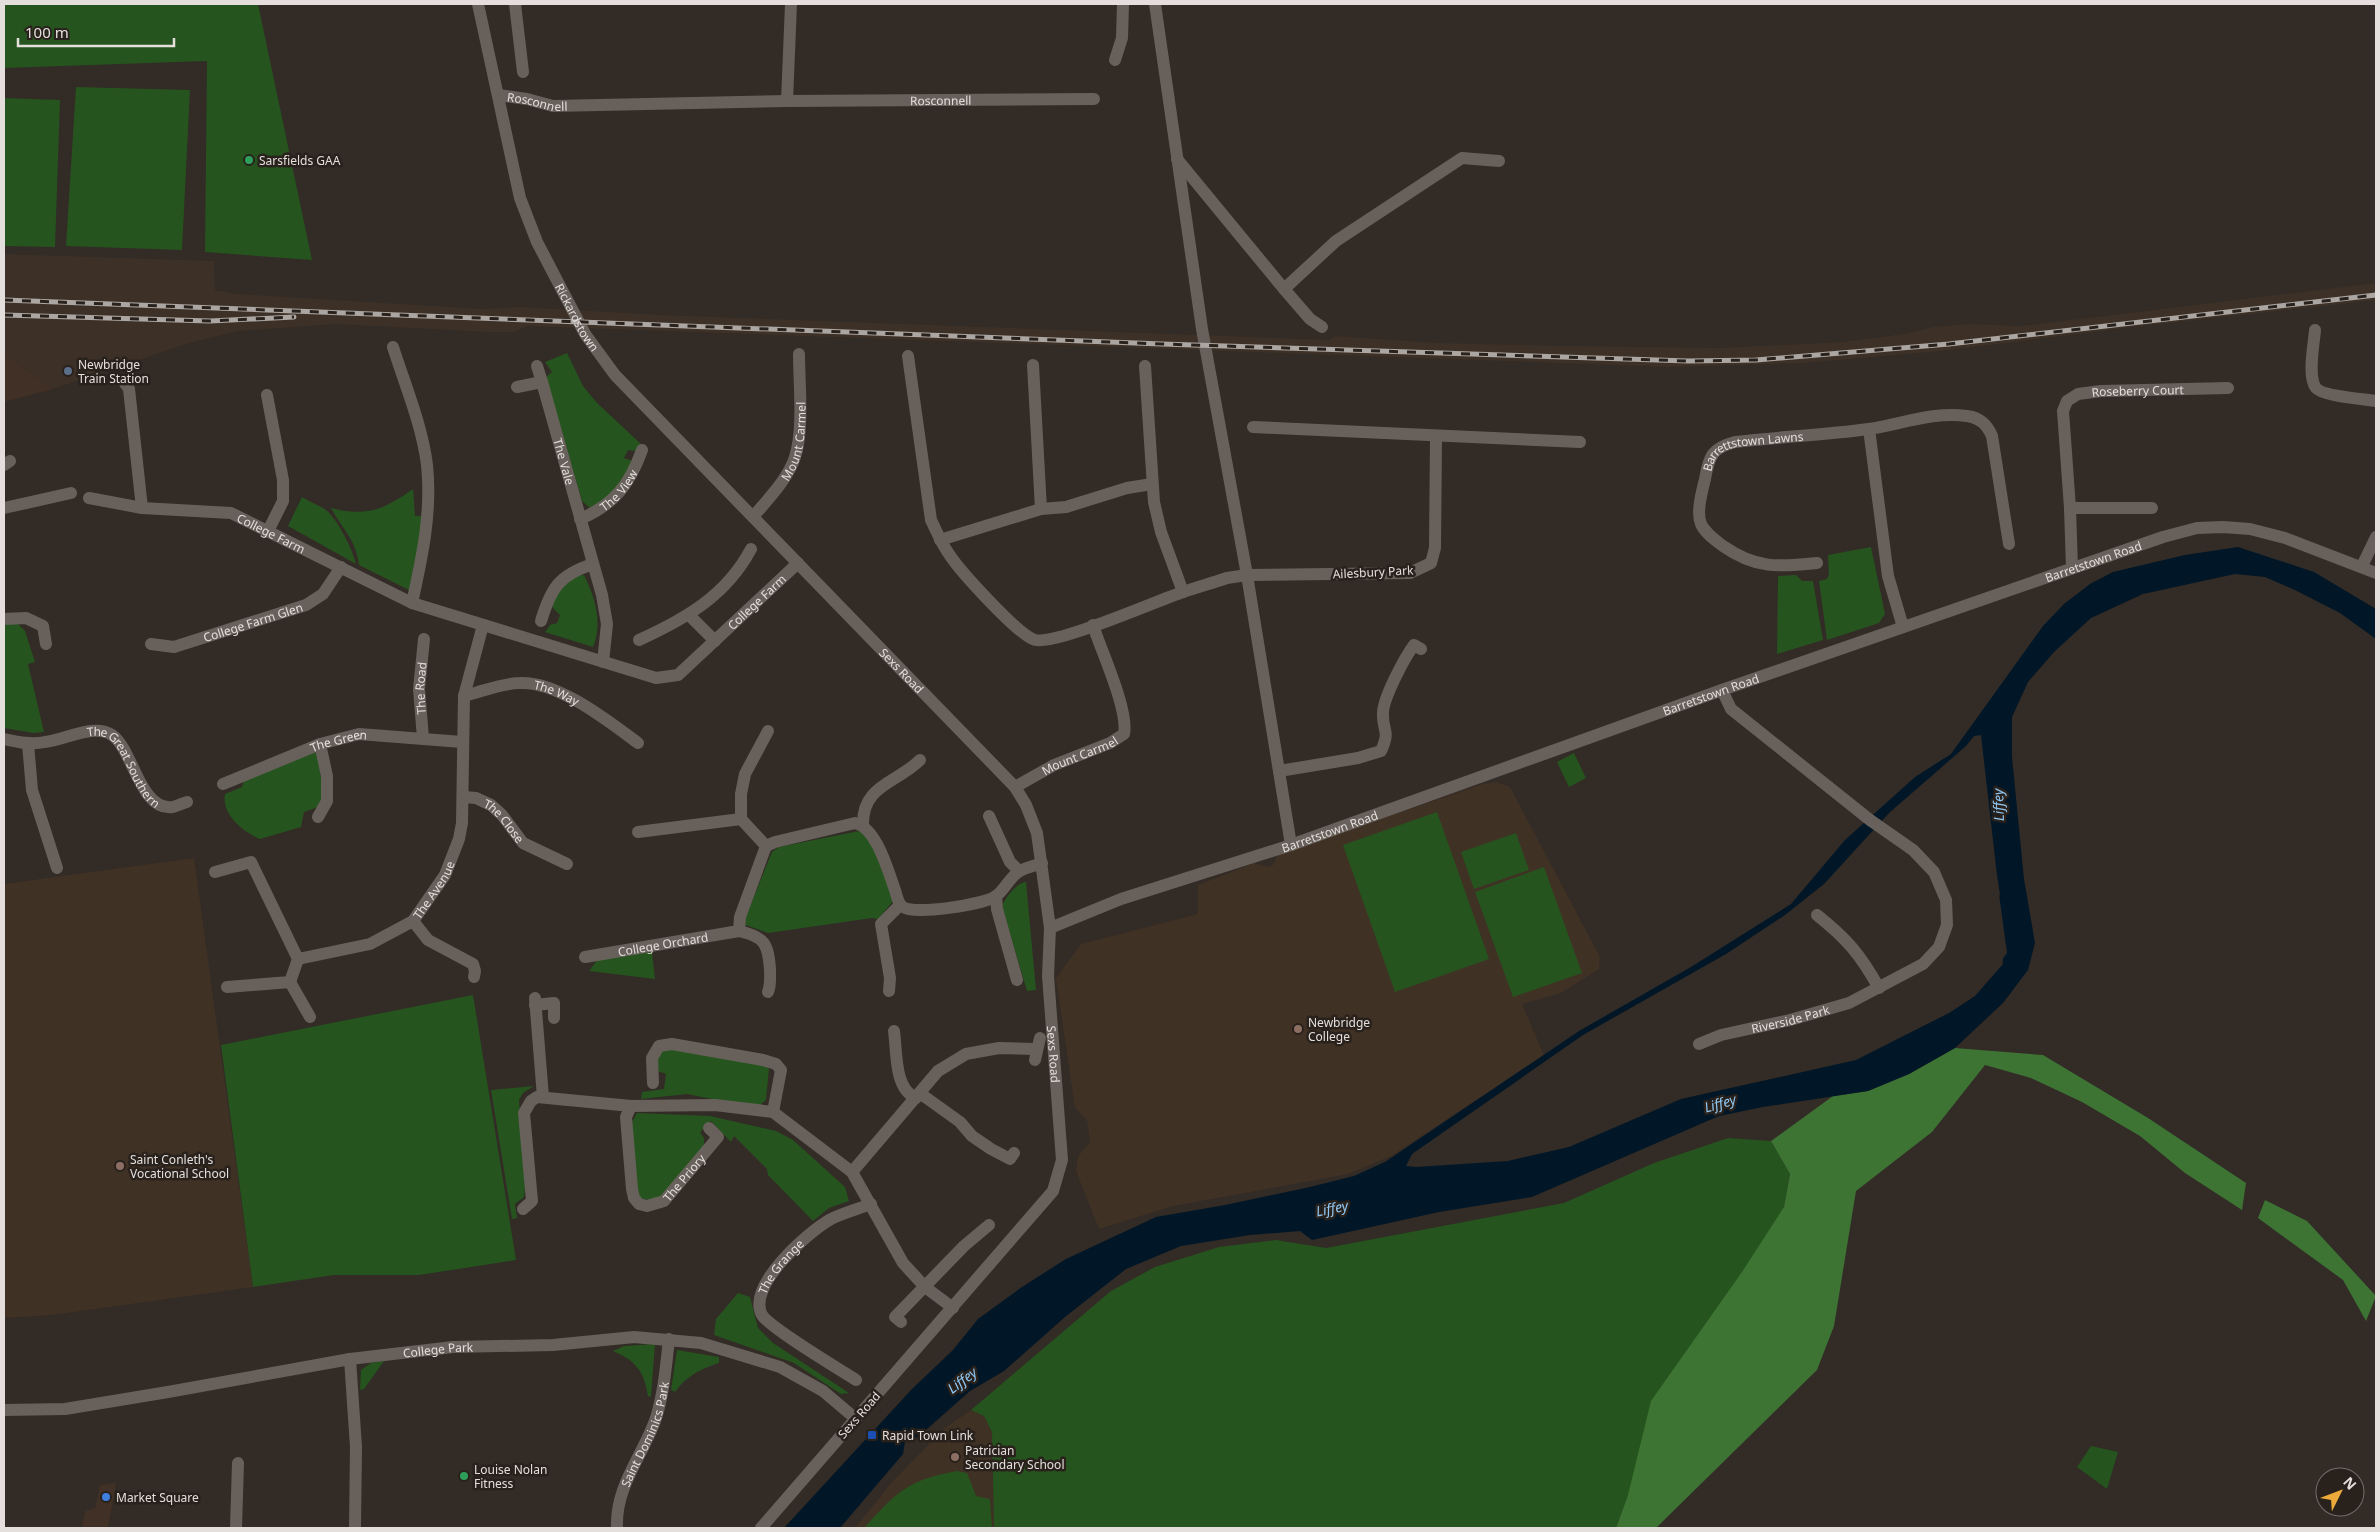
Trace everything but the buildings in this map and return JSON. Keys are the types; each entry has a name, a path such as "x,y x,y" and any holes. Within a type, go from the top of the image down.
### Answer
{"street":[{"name":"Rickardstown","path":"478,4 508,151 520,198 537,242 585,334 614,375 798,563"},
{"name":"Rosconnell","path":"514,4 523,72"},
{"path":"787,101 791,4"},
{"path":"1115,60 1122,38 1123,4"},
{"path":"1155,4 1202,329 1247,575 1291,845"},
{"name":"Rosconnell","path":"498,95 527,98 553,106 787,101 1094,99"},
{"path":"1284,289 1336,241 1462,158 1499,161"},
{"path":"1177,159 1284,289 1310,319 1322,327"},
{"path":"2316,330 2312,374 2316,388 2324,394 2376,401"},
{"path":"392,347 418,425 426,465 428,515 421,563 412,603"},
{"name":"Mount Carmel","path":"753,517 784,478 795,458 799,440 799,354"},
{"path":"908,356 931,520 950,557 977,587 1030,638 1037,640 1049,639 1093,626 1183,592 1227,578 1247,575"},
{"path":"1033,365 1041,509"},
{"name":"The Vale","path":"537,366 593,564 607,624 603,662"},
{"path":"1145,366 1152,484 1161,532 1183,592"},
{"path":"124,382 129,389 142,508"},
{"path":"517,387 542,382"},
{"name":"Roseberry Court","path":"2072,568 2063,412 2067,401 2078,394 2101,391 2228,388"},
{"path":"267,395 283,480 283,501 268,531"},
{"name":"Barrettstown Lawns","path":"1816,563 1780,567 1758,564 1741,558 1707,532 1701,523 1700,507 1708,462 1720,446 1735,442 1869,429 1947,415 1967,416 1978,419 1986,425 1992,436 2009,544"},
{"path":"1253,427 1436,437 1580,442"},
{"path":"1869,429 1888,576 1903,627"},
{"name":"Ailesbury Park","path":"1247,575 1410,572 1431,563 1436,540 1436,437"},
{"name":"The View","path":"580,520 607,504 624,488 635,470 642,450"},
{"path":"940,540 1041,509 1066,507 1127,488 1152,484"},
{"path":"4,508 70,493"},
{"name":"College Farm","path":"89,498 142,508 231,512 412,603 656,678 678,675 798,563"},
{"path":"2070,508 2152,508"},
{"name":"Barretstown Road","path":"1050,928 1121,899 1291,845 1722,690 2163,536 2197,528 2250,529 2285,538 2362,566 2376,573"},
{"path":"2362,566 2376,537"},
{"path":"639,640 689,615 712,597 741,568 751,549"},
{"name":"Sexs Road","path":"761,1528 953,1308 1052,1191 1062,1160 1048,976 1050,928 1037,832 1026,805 1015,787 798,563"},
{"path":"541,621 548,599 561,579 578,569 593,564"},
{"name":"College Farm Glen","path":"151,644 174,647 306,605 323,594 340,567"},
{"path":"689,615 715,642"},
{"path":"4,619 26,618 43,626 46,644"},
{"name":"The Avenue","path":"298,959 370,944 413,921 445,875 459,839 464,797 462,742 464,696 483,625"},
{"name":"Mount Carmel","path":"1015,787 1054,765 1110,743 1124,734 1125,726 1122,710 1093,626"},
{"name":"The Road","path":"423,738 419,688 424,639"},
{"path":"1279,771 1358,758 1381,751 1387,737 1382,712 1392,686 1414,645 1421,649"},
{"name":"The Way","path":"464,696 520,682 541,686 561,694 600,715 638,743"},
{"name":"Riverside Park","path":"1699,1044 1721,1035 1790,1020 1849,1003 1923,964 1939,947 1947,926 1946,900 1934,872 1913,850 1870,820 1731,710 1722,690"},
{"name":"The Great Southern","path":"4,739 28,744 67,738 91,731 104,731 114,736 142,787 155,802 171,808 187,802"},
{"path":"766,846 741,819 745,774 768,732"},
{"name":"The Green","path":"223,784 320,744 359,734 462,742"},
{"path":"28,744 32,790 57,868"},
{"path":"318,817 327,801 327,776 320,744"},
{"path":"863,825 866,803 878,789 912,768 920,760"},
{"name":"The Close","path":"464,797 476,798 491,805 502,815 523,843 567,864"},
{"path":"989,816 1010,862 1019,871"},
{"path":"638,832 741,819"},
{"path":"768,992 771,984 769,953 764,942 754,934 739,930 740,917 766,846 775,842 855,823 863,825 872,835 884,860 900,905 907,910 918,911 983,902 996,896 1019,871 1042,863"},
{"path":"215,872 251,862 298,959 290,982 310,1017"},
{"path":"996,896 1017,980"},
{"path":"889,991 890,978 881,924 900,905"},
{"path":"1817,915 1843,936 1858,953 1879,988"},
{"path":"413,921 428,940 472,964 475,971 474,977"},
{"name":"College Orchard","path":"585,957 739,930"},
{"path":"228,987 290,982"},
{"path":"543,1097 535,1001 555,999 554,1018"},
{"path":"894,1031 903,1063 900,1080 905,1090 942,1107 960,1122 972,1136 991,1150 1010,1158 1014,1153"},
{"path":"654,1083 652,1058 660,1046 672,1044 763,1060 776,1064 782,1070 773,1112"},
{"path":"852,1172 919,1096 938,1071 966,1054 999,1048 1037,1049"},
{"path":"523,1209 532,1201 524,1113 532,1101 538,1097 631,1106 688,1104 773,1112 852,1172 903,1263 924,1287 953,1308"},
{"name":"The Priory","path":"631,1106 626,1117 631,1180 634,1198 639,1204 647,1206 664,1201 718,1137 709,1128"},
{"name":"The Grange","path":"856,1380 835,1372 763,1317 758,1306 760,1296 770,1274 811,1234 831,1219 871,1204"},
{"path":"901,1322 895,1317 924,1287 985,1232"},
{"name":"College Park","path":"4,1410 64,1409 350,1359 453,1347 552,1345 634,1337 701,1343 780,1367 823,1391 856,1419"},
{"name":"Saint Dominics Park","path":"617,1528 616,1514 620,1494 655,1419 664,1384 669,1339"},
{"path":"350,1359 356,1447 355,1528"},
{"path":"236,1528 238,1463"}],"shaded area":[{"path":"4,254 214,261 215,290 237,294 482,309 520,307 661,315 1330,340 1335,336 1436,343 1569,346 1720,348 1843,342 1904,334 1934,327 1968,324 2021,326 2376,283 2376,300 2149,325 1941,351 1803,363 1670,367 527,326 515,332 489,332 335,324 239,331 189,343 53,389 4,353"},
{"path":"4,353 53,389 4,402"},
{"name":"Newbridge College","path":"1497,782 1510,787 1600,957 1599,969 1561,993 1522,1004 1544,1055 1391,1156 1348,1174 1173,1206 1099,1229 1076,1171 1078,1156 1090,1142 1087,1120 1075,1108 1056,978 1081,944 1198,914 1198,885 1254,863 1268,867 1273,865 1278,854 1483,784"},
{"name":"Saint Conleth's Vocational School","path":"194,858 253,1287 52,1315 4,1318 4,884"},
{"name":"Patrician Secondary School","path":"971,1410 984,1416 992,1432 994,1528 855,1528 892,1482 945,1428"},
{"name":"Market Square","path":"116,1483 108,1528 82,1528 85,1511 95,1508 100,1485"}],"green space":[{"name":"Sarsfields GAA","path":"4,4 258,4 312,260 205,252 207,61 4,68"},
{"path":"76,87 190,90 182,250 66,246"},
{"path":"4,98 60,100 55,247 4,246"},
{"path":"567,353 583,386 597,403 641,444 635,451 628,450 624,458 633,461 612,495 590,508 582,501 546,377 552,372 545,362"},
{"path":"413,489 415,516 426,516 409,590 359,565 352,541 331,508 355,512 374,510 393,502"},
{"path":"302,497 323,508 333,518 348,542 356,564 288,526"},
{"path":"1871,547 1885,614 1879,623 1827,640 1819,581 1827,579 1829,574 1828,555"},
{"path":"584,575 596,610 597,629 593,647 545,632 550,625 557,623 560,615 553,608 552,600 573,576"},
{"path":"1796,575 1802,581 1813,581 1823,640 1777,654 1778,576"},
{"path":"17,623 25,631 35,662 28,664 44,732 33,733 4,728 4,624"},
{"path":"310,752 316,753 318,758 324,797 321,806 304,812 301,827 260,839 240,827 226,808 225,794 242,787 244,780"},
{"path":"1574,753 1586,778 1569,787 1557,762"},
{"path":"1437,812 1489,959 1395,992 1343,845"},
{"path":"859,831 870,839 894,900 878,919 872,918 768,933 743,924 772,852 779,847"},
{"path":"1516,833 1529,870 1474,889 1461,852"},
{"path":"1544,867 1582,973 1513,997 1475,892"},
{"path":"1026,882 1036,990 1027,991 1002,906 1015,888"},
{"path":"652,952 655,979 589,971 598,959"},
{"path":"473,995 516,1260 419,1275 334,1275 253,1287 221,1045"},
{"path":"1955,1048 2043,1055 2148,1118 2246,1183 2242,1210 2185,1173 2140,1136 2082,1102 2031,1078 1985,1065 1932,1132 1856,1191 1834,1326 1817,1370 1656,1528 1616,1528 1628,1495 1651,1401 1742,1272 1784,1207 1790,1174 1771,1141 1833,1096 1868,1091 1909,1074"},
{"path":"671,1049 763,1064 769,1069 766,1100 756,1108 687,1094 641,1099 642,1092 664,1089 666,1074 655,1070 656,1056 663,1051"},
{"path":"534,1086 523,1093 519,1100 525,1188 524,1197 515,1204 517,1218 512,1219 491,1090"},
{"path":"637,1113 710,1116 776,1131 793,1140 845,1187 849,1201 829,1208 813,1221 768,1175 767,1169 734,1136 731,1142 711,1121 700,1132 704,1138 704,1148 661,1197 650,1200 640,1198 636,1183 632,1122"},
{"path":"1728,1138 1771,1141 1790,1174 1784,1207 1628,1495 1616,1528 994,1528 992,1432 984,1416 971,1410 1111,1291 1155,1267 1219,1247 1276,1240 1326,1248 1564,1203 1654,1163"},
{"path":"2265,1200 2307,1221 2376,1296 2366,1321 2343,1280 2258,1218"},
{"path":"738,1293 750,1297 758,1328 773,1343 849,1393 841,1394 794,1363 714,1335 716,1319"},
{"path":"655,1344 651,1397 648,1396 644,1380 638,1368 628,1359 613,1351 624,1346"},
{"path":"677,1350 719,1357 719,1363 694,1374 679,1386 675,1392 671,1390"},
{"path":"384,1361 364,1389 360,1390 361,1370 371,1363"},
{"path":"2091,1446 2118,1452 2107,1489 2077,1467"},
{"path":"957,1471 967,1473 976,1496 990,1499 992,1528 864,1528 885,1505 904,1489 914,1483"}],"water":[{"path":"2238,547 2314,572 2376,609 2376,639 2340,613 2295,590 2265,577 2235,574 2143,594 2091,618 2054,652 2028,682 2012,717 2012,757 2024,879 2035,943 2028,970 2003,1003 1955,1048 1909,1074 1868,1091 1763,1107 1719,1116 1532,1197 1439,1212 1312,1240 1300,1231 1250,1235 1181,1246 1126,1269 1065,1317 1004,1371 970,1391 918,1437 905,1442 903,1454 840,1528 784,1528 912,1389 953,1350 978,1319 1022,1287 1066,1259 1156,1217 1310,1187 1354,1176 1385,1162 1579,1031 1691,967 1791,904 1845,840 1915,777 1951,754 2043,626 2064,604 2090,584 2113,572 2185,555","holes":["1981,735 2002,908 2015,925 2018,934 2003,964 1975,996 1949,1013 1856,1060 1681,1099 1569,1147 1508,1161 1406,1166 1412,1154 1583,1035 1726,954 1785,915 1824,884 1889,813 1966,746 1974,736"]}],"waterway":[{"name":"Liffey","path":"2009,897 2017,956 2012,962"}],"railway":[{"path":"4,300 1162,344 1688,361 1756,360 1949,344 2376,295"},
{"path":"4,315 210,321 294,317"}],"place":[{"name":"Sarsfields GAA","path":"249,160"},
{"name":"Newbridge Train Station","path":"68,371"},
{"name":"Newbridge College","path":"1298,1029"},
{"name":"Saint Conleth's Vocational School","path":"120,1166"},
{"name":"Rapid Town Link","path":"872,1435"},
{"name":"Patrician Secondary School","path":"955,1457"},
{"name":"Louise Nolan Fitness","path":"464,1476"},
{"name":"Market Square","path":"106,1497"}]}
